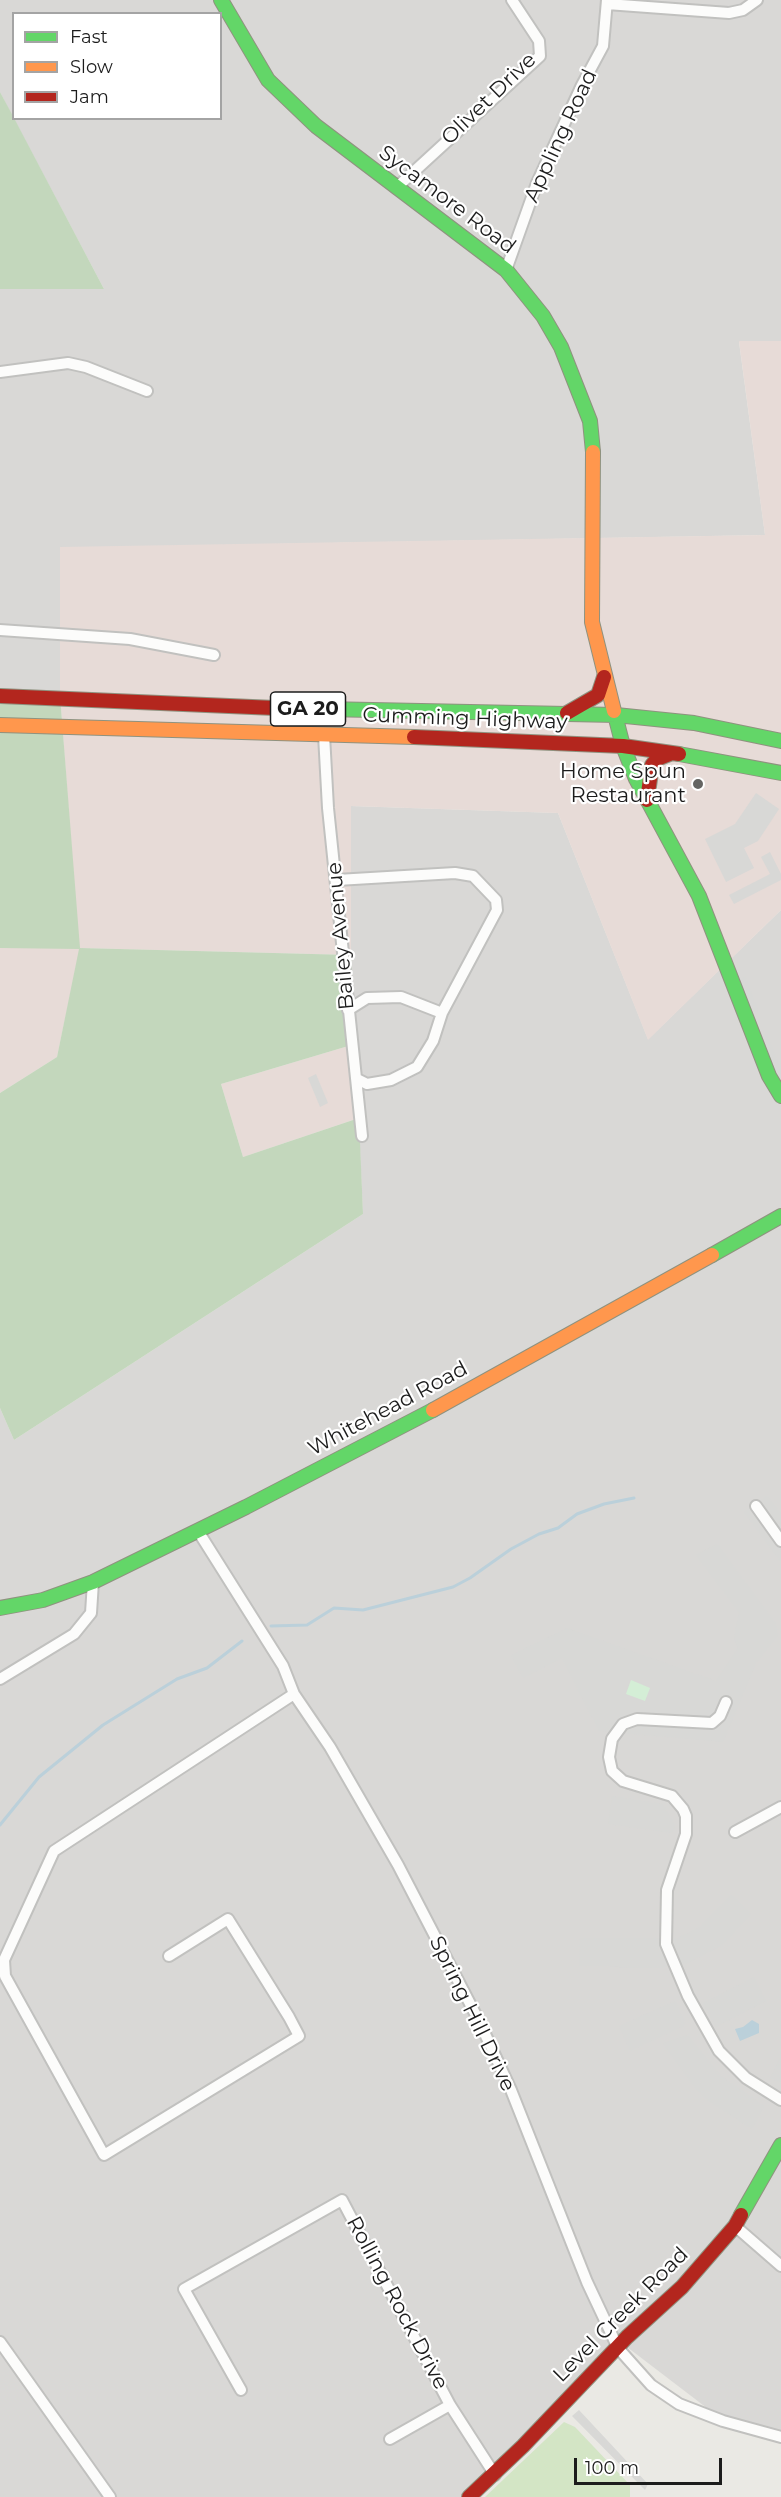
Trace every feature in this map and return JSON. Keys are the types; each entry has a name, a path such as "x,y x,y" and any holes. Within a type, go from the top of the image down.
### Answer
{"main road":[{"name":"Sycamore Road","path":"221,0 268,80 316,126 506,270 543,316 561,347 590,421 595,473 592,622 604,678 623,746 647,800 699,896 770,1076 781,1095"},
{"path":"563,714 578,709 598,695 604,678"},
{"name":"Cumming Highway","path":"0,696 334,710 616,715 694,723 781,741"},
{"name":"Cumming Highway","path":"0,725 623,746 749,765 781,773"},
{"path":"647,800 652,765 657,759 672,753"},
{"name":"Whitehead Road","path":"0,1608 43,1600 93,1582 198,1531 464,1394 781,1215"},
{"name":"Level Creek Road","path":"469,2497 495,2475 618,2348 682,2287 735,2226 781,2145"}],"street":[{"name":"Olivet Drive","path":"396,188 540,56 539,41 512,0"},
{"path":"607,2 729,13 743,10 757,0"},
{"name":"Appling Road","path":"506,270 537,183 582,85 603,46 607,2"},
{"path":"0,372 68,363 86,367 147,391"},
{"path":"0,630 130,639 214,655"},
{"name":"Bailey Avenue","path":"324,735 328,808 362,1136"},
{"path":"337,880 455,873 473,876 496,900 497,910 442,1013 433,1041 417,1067 391,1080 366,1084 357,1079"},
{"path":"348,1010 366,998 401,997 442,1013"},
{"path":"756,1506 781,1541"},
{"name":"Spring Hill Drive","path":"198,1531 283,1666 295,1695 330,1747 393,1855 479,2021 511,2090 587,2282 618,2348 651,2385 679,2404 723,2421 781,2438"},
{"path":"0,1679 74,1634 91,1613 93,1582"},
{"path":"169,1956 228,1919 299,2036 104,2155 5,1976 4,1960 54,1851 295,1695"},
{"path":"726,1702 720,1716 712,1723 637,1719 622,1724 612,1739 609,1757 612,1771 624,1781 672,1796 683,1809 686,1816 686,1834 667,1890 666,1944 688,1996 719,2051 746,2078 781,2100"},
{"path":"735,1832 781,1808"},
{"name":"Rolling Rock Drive","path":"241,2390 184,2289 342,2200 450,2405 495,2475"},
{"path":"735,2226 781,2266"},
{"path":"0,2342 111,2497"},
{"path":"390,2439 450,2405"}],"shaded area":[{"path":"0,0 781,0 781,341 739,342 765,535 60,548 60,696 0,694 0,289 104,289 15,120 222,120 222,12 12,12 12,116 0,92"},
{"path":"739,341 781,341 781,910 648,1040 558,813 351,806 351,955 80,948 57,1057 0,1093 0,948 79,948 60,696 60,547 765,535"},
{"path":"756,793 779,809 758,841 744,848 754,868 726,882 705,839 735,824"},
{"path":"351,806 558,813 648,1039 781,910 781,2436 737,2431 627,2347 467,2497 0,2497 0,1408 14,1440 363,1214 351,955"},
{"path":"770,852 781,874 781,880 734,904 729,895 770,874 761,857"},
{"path":"745,976 758,1010 753,1018 739,982"},
{"path":"766,1033 781,1069 781,1085 760,1039"},
{"path":"355,1044 359,1118 243,1157 221,1084"},
{"path":"316,1074 328,1103 320,1107 308,1078"},
{"path":"767,1496 781,1514 781,1562 744,1512"},
{"path":"717,1544 776,1624 778,1635 756,1663 723,1742 599,1731 562,1658 523,1678 511,1655 567,1628 716,1681 738,1648 734,1638 739,1612 696,1555"},
{"path":"612,1796 663,1804 675,1826 672,1833 608,1824"},
{"path":"731,1895 751,1914 721,1946 688,1963 658,1968 579,1966 580,1938 677,1938 700,1927"},
{"path":"754,1977 766,2001 716,2027 703,2003"},
{"path":"675,2001 686,2025 630,2051 619,2026"},
{"path":"687,2035 721,2076 764,2106 752,2129 707,2100 693,2085 663,2043"},
{"path":"781,2057 781,2083 770,2078"},
{"path":"579,2410 648,2484 645,2490 572,2416"}],"green space":[{"path":"0,92 12,114 12,120 15,120 104,289 0,289"},
{"path":"0,694 60,696 80,948 351,955 355,1044 221,1084 243,1157 359,1118 363,1214 14,1440 0,1408 0,1093 57,1057 79,949 0,948"},
{"path":"631,1680 650,1688 645,1701 626,1694"},
{"path":"564,2422 575,2427 630,2485 630,2497 485,2497"}],"water":[{"path":"752,2020 759,2024 759,2033 740,2041 735,2029 743,2027"}],"waterway":[{"path":"271,1626 307,1625 334,1608 363,1610 453,1587 511,1549 539,1534 558,1528 577,1514 604,1504 634,1498"},
{"path":"0,1825 39,1777 103,1725 177,1679 207,1668 242,1641"}],"traffic: fast":[{"path":"221,0 268,80 316,126 506,270 543,316 561,347 590,421 593,452"},
{"path":"275,708 616,715 694,723 781,741"},
{"path":"614,711 623,746 636,779 699,896 769,1076 781,1096"},
{"path":"679,754 781,773"},
{"path":"712,1255 781,1216"},
{"path":"0,1608 43,1600 93,1582 246,1507 433,1410"},
{"path":"741,2215 781,2145"}],"traffic: slow":[{"path":"593,452 592,622 614,711"},
{"path":"0,725 414,737"},
{"path":"433,1410 712,1255"}],"traffic: jam":[{"path":"567,713 598,695 604,677"},
{"path":"0,696 275,708"},
{"path":"414,737 623,746 679,754"},
{"path":"647,800 652,765 657,759 672,753"},
{"path":"469,2497 523,2446 627,2337 682,2287 735,2226 741,2215"}],"place":[{"name":"Home Spun Restaurant","path":"698,784"}]}
